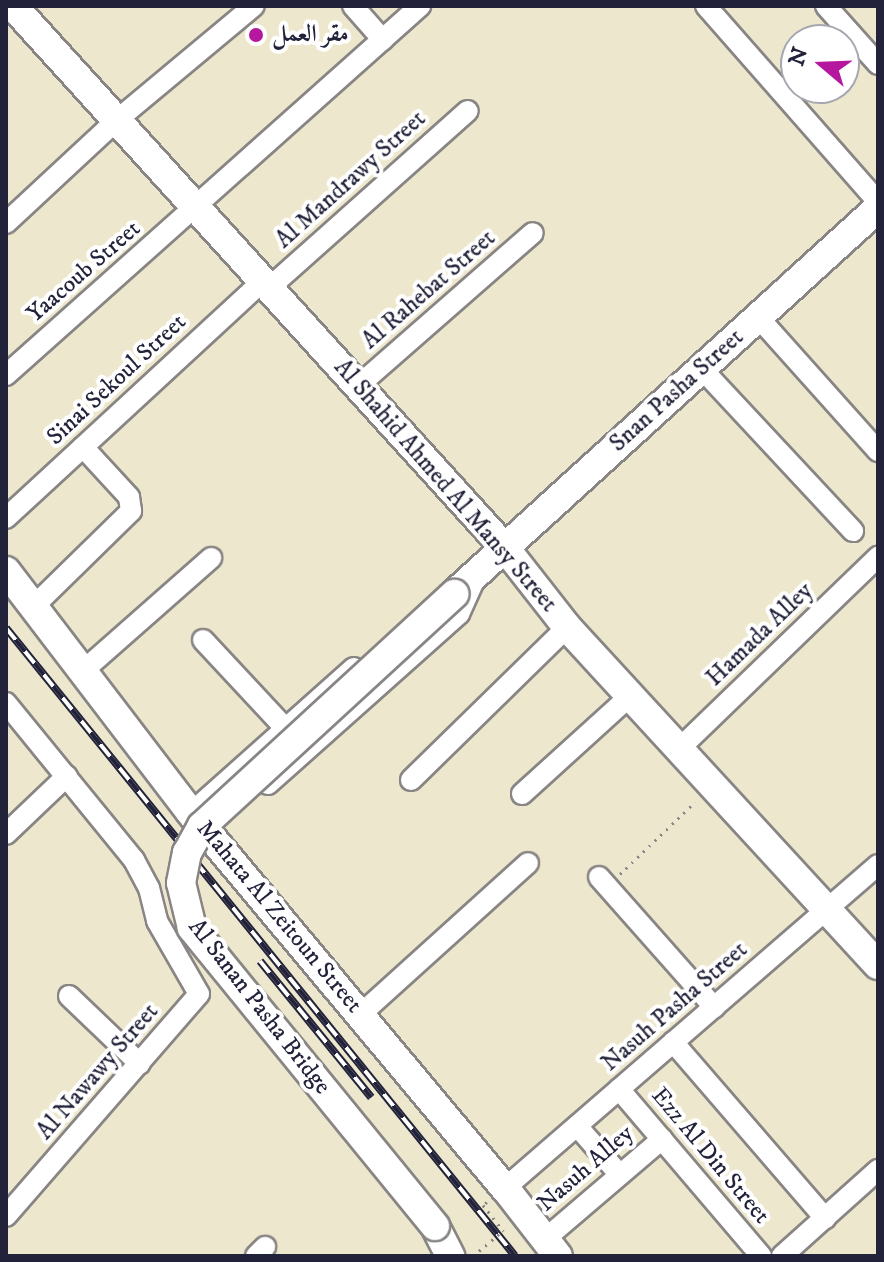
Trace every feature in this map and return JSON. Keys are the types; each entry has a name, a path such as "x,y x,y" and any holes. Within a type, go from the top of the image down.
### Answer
{"street":[{"path":"6,223 117,120 254,6"},
{"path":"353,6 383,40"},
{"name":"Yaacoub Street","path":"6,375 197,209 420,6"},
{"path":"706,6 878,202"},
{"path":"826,6 878,64"},
{"name":"Al Shahid Ahmed Al Mansy Street","path":"15,8 505,548 567,627 878,965"},
{"name":"Al Mandrawy Street","path":"266,285 468,111"},
{"name":"Snan Pasha Street","path":"454,594 878,208"},
{"name":"Al Rahebat Street","path":"358,386 533,233"},
{"name":"Sinai Sekoul Street","path":"6,518 266,285"},
{"path":"758,317 878,451"},
{"path":"701,368 853,531"},
{"path":"34,606 131,511 129,497 83,447"},
{"name":"Hamada Alley","path":"679,749 878,557"},
{"path":"83,671 211,558"},
{"name":"Mahata Al Zeitoun Street","path":"6,571 191,813 361,1014 494,1196 552,1247"},
{"name":"Snan Pasha Street","path":"191,813 451,584 477,574"},
{"name":"Snan Pasha Street","path":"210,836 459,614 477,574"},
{"name":"Al Sanan Pasha Bridge","path":"450,1256 435,1226 192,928 181,883 187,853 202,826 454,594"},
{"path":"411,780 567,627"},
{"path":"203,640 285,728"},
{"path":"522,794 630,696"},
{"path":"6,703 67,776 6,834"},
{"name":"Al Nawawy Street","path":"6,1216 198,999 198,988 157,921 149,888 134,860 67,776"},
{"path":"361,1014 528,863"},
{"name":"Nasuh Pasha Street","path":"494,1196 878,865"},
{"path":"599,877 714,1007"},
{"path":"69,996 140,1064"},
{"path":"673,1042 825,1218"},
{"name":"Ezz Al Din Street","path":"619,1089 761,1256"},
{"path":"577,1126 620,1175"},
{"name":"Nasuh Alley","path":"552,1247 620,1175 662,1139"},
{"path":"782,1256 878,1170"}],"path":[{"path":"620,874 713,785"},
{"path":"473,1256 503,1231 494,1196"}],"railway":[{"path":"6,628 515,1256"},
{"path":"260,961 371,1097"}],"place":[{"name":"مقر العمل","path":"256,35"}]}
